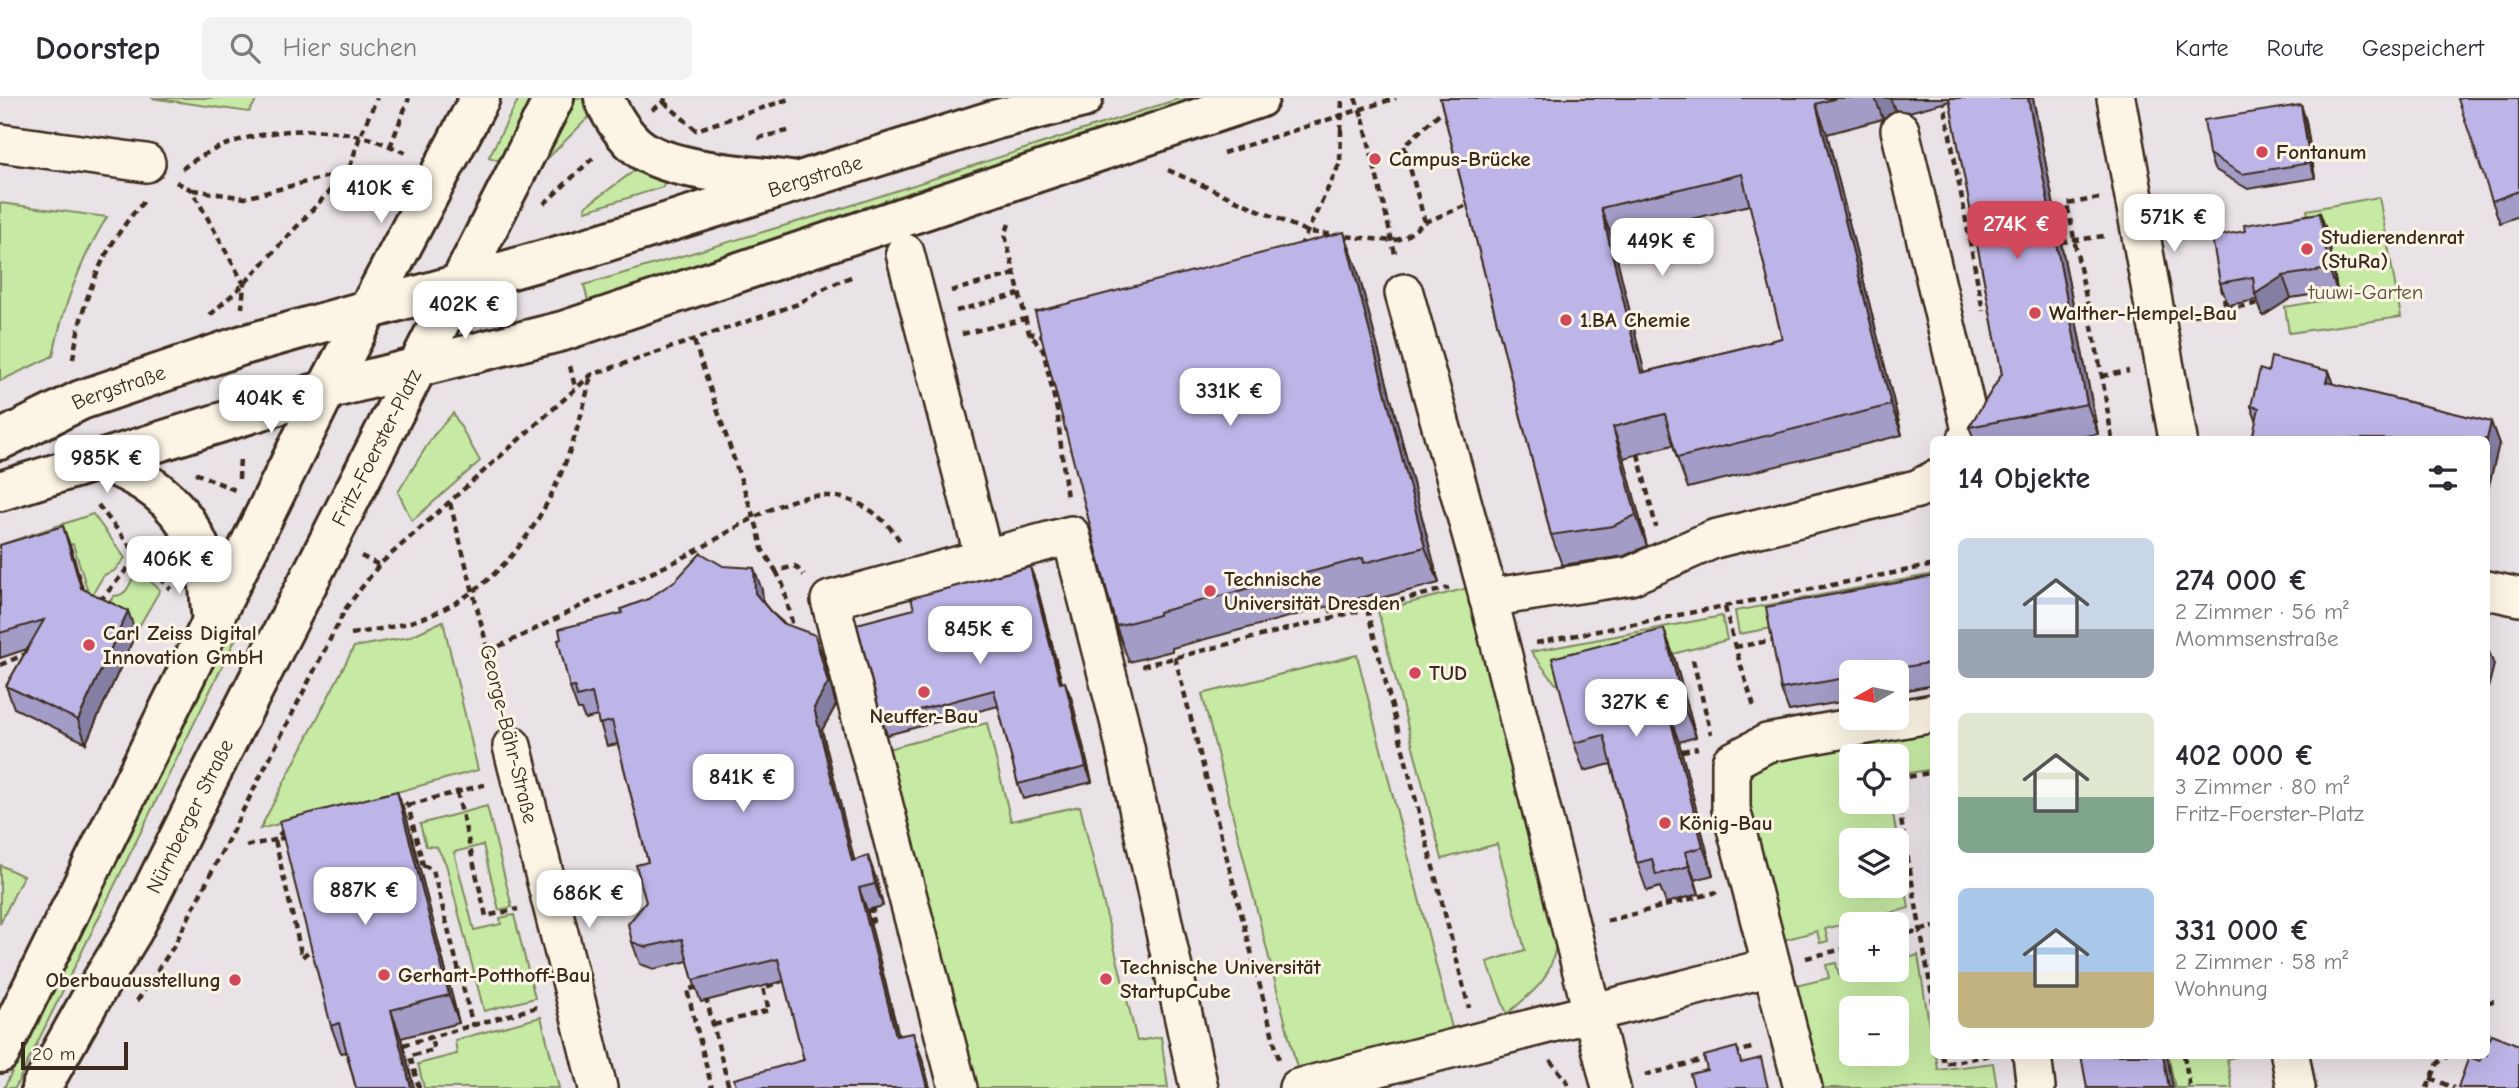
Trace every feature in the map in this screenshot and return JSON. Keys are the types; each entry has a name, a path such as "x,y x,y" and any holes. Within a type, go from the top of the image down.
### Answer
{"main road":[{"path":"0,1053 212,624 254,499 326,390 444,171 480,98"},
{"name":"Fritz-Foerster-Platz","path":"330,539 415,369 462,284 554,98"},
{"path":"604,98 623,130 642,150 667,162 799,183"},
{"name":"Bergstraße","path":"462,284 799,183 994,120 1083,98"},
{"path":"0,491 326,390 563,331 1259,98"},
{"path":"370,308 462,284"},
{"name":"Bergstraße","path":"0,440 81,400 240,346 370,308"},
{"path":"97,460 140,478 167,499 189,524 206,562 212,624"},
{"name":"Nürnberger Straße","path":"41,1088 133,930 330,539"}],"street":[{"path":"2116,98 2177,436"},
{"path":"1900,130 1970,430 1968,436"},
{"path":"0,143 161,177"},
{"path":"905,253 932,306 927,342 984,558"},
{"path":"1404,293 1488,598 1611,1086"},
{"path":"1488,598 1630,576 1714,539 1917,489 1930,482"},
{"path":"958,1088 830,600 1071,535 1119,720 1199,1088"},
{"path":"2490,591 2519,597"},
{"path":"1803,1088 1731,809 1731,762 1766,743 1930,714"},
{"name":"George-Bähr-Straße","path":"516,761 598,1088"},
{"path":"1288,1074 1477,1043 1771,967"},
{"path":"2032,1059 2036,1088"},
{"path":"2291,1059 2296,1088"}],"path":[{"path":"244,284 349,170 377,98"},
{"path":"73,359 81,317 98,267 129,217 161,177 238,140 267,134 326,132 360,136 390,146 409,98"},
{"path":"664,99 696,130 792,98"},
{"path":"1296,255 1340,163 1342,98"},
{"path":"1355,98 1363,118 1404,293"},
{"path":"1338,117 1395,98"},
{"path":"1943,98 1984,314"},
{"path":"1424,222 1404,146 1448,106"},
{"path":"161,177 192,190 245,198 349,170"},
{"path":"1168,170 1307,232 1392,241 1404,238 1424,222 1471,204"},
{"path":"192,190 244,284 242,306"},
{"path":"2112,436 2067,204 2133,191"},
{"path":"1964,213 1972,211"},
{"path":"1968,235 1975,234 1973,222"},
{"path":"1009,224 1005,235 1029,333 1043,350 1057,410 1071,535"},
{"path":"1307,232 1310,243"},
{"path":"2061,242 2083,240"},
{"path":"129,1010 174,946 346,608 379,565 591,374 798,304 825,288 863,272"},
{"path":"932,306 1015,274"},
{"path":"2220,274 2226,309 2261,303"},
{"path":"932,306 1019,293"},
{"path":"927,342 1026,318"},
{"path":"1029,333 1056,339"},
{"path":"694,341 762,549 783,585 797,642"},
{"path":"570,368 575,387"},
{"path":"351,635 409,622 444,609 473,590 509,560 531,531 556,486 580,424 591,374"},
{"path":"240,444 254,499"},
{"path":"1637,454 1656,527"},
{"path":"488,650 520,638 676,561 713,542 729,530 794,500 810,496 827,496 858,502 885,520 903,547 911,578"},
{"name":"George-Bähr-Straße","path":"450,503 516,761"},
{"path":"98,505 138,556 175,592"},
{"path":"94,608 138,556"},
{"path":"776,571 795,566 830,600"},
{"path":"1550,641 1930,566"},
{"path":"1288,1074 1175,657 1448,588"},
{"path":"1400,593 1402,600"},
{"path":"1382,597 1384,605"},
{"path":"1330,606 1333,618"},
{"path":"1725,607 1766,743"},
{"path":"1367,609 1477,1043"},
{"path":"1269,622 1272,633"},
{"path":"783,625 792,623"},
{"path":"1208,638 1210,648"},
{"path":"1735,647 1776,640"},
{"path":"0,665 35,650"},
{"path":"1168,652 1170,659"},
{"path":"1693,660 1712,743"},
{"path":"1682,751 1694,748 1692,738"},
{"path":"395,809 457,792 516,761"},
{"path":"1909,777 1930,773"},
{"path":"457,792 486,916 520,909"},
{"path":"394,795 408,805 420,865 433,870 473,1026"},
{"path":"1900,814 1930,985"},
{"path":"275,840 289,823"},
{"path":"246,846 293,836"},
{"path":"275,840 302,957 314,947"},
{"path":"1573,930 1681,902 1681,899"},
{"path":"870,911 873,921 870,922"},
{"path":"1909,933 1930,928"},
{"path":"1771,967 1839,950"},
{"path":"714,1025 769,1010 763,988 786,979"},
{"path":"697,987 687,990 712,1088"},
{"path":"709,990 704,991 729,1088"},
{"path":"402,1045 575,996"},
{"path":"2490,1002 2496,1001"},
{"path":"418,1088 410,1056 434,1050 431,1038"},
{"path":"1611,1086 1720,1055"},
{"path":"1943,1059 1944,1064 1970,1059"},
{"path":"2185,1059 2190,1088"},
{"path":"2427,1088 2438,1063 2444,1059"},
{"path":"1551,1063 1560,1070 1569,1088"},
{"path":"2430,1078 2454,1088"}],"green space":[{"path":"151,98 258,98 249,112"},
{"path":"519,98 534,98 502,162 489,157"},
{"path":"574,98 586,98 591,115 548,158 546,153"},
{"path":"1181,98 1211,98 742,254 588,301 584,285 837,210"},
{"path":"638,168 662,180 663,187 586,211 585,207"},
{"name":"tuuwi-Garten","path":"2379,197 2401,317 2289,333 2285,307 2338,298 2328,235 2311,237 2307,210"},
{"path":"0,203 107,217 74,284 53,356 0,381"},
{"path":"453,413 480,461 412,521 398,492 433,436"},
{"path":"93,514 125,558 114,571 104,575 90,598 73,544 0,567 0,545"},
{"path":"138,570 160,590 137,630 101,612 114,596 126,590"},
{"path":"1930,575 1930,599 1739,634 1735,611"},
{"path":"1468,588 1557,941 1550,966 1541,983 1507,1014 1487,962 1525,950 1497,844 1442,859 1378,611"},
{"path":"1722,616 1727,640 1556,684 1531,652"},
{"path":"443,621 478,770 260,829 354,647 409,637"},
{"path":"229,630 238,634 15,1088 4,1088"},
{"path":"1357,655 1453,1032 1298,1072 1202,694"},
{"path":"987,723 1011,821 1080,806 1137,1041 1161,1037 1168,1088 971,1088 884,750"},
{"path":"1929,731 1930,770 1909,773 1909,744 1855,744"},
{"path":"1839,747 1839,814 1893,814 1895,828 1839,828 1839,898 1907,898 1909,908 1893,912 1839,912 1839,925 1825,929 1828,941 1820,943 1817,931 1780,941 1745,807 1747,783 1764,760"},
{"path":"487,806 512,907 499,910 483,845 454,852 474,930 501,924 500,918 514,915 535,998 484,1011 446,864 437,847 426,846 420,824"},
{"path":"0,865 23,876 0,924"},
{"path":"1918,955 1930,1030 1930,1059 1937,1059 1938,1070 1993,1063 1997,1088 1817,1088 1792,987 1829,978 1826,965 1836,963 1839,982 1909,982 1909,958"},
{"path":"541,1017 559,1088 424,1088 418,1064 457,1054 455,1040"},
{"path":"2169,1059 2227,1059 2232,1088 2175,1088"}],"building":[{"path":"1440,98 1837,98 1816,104 1891,405 1677,458 1665,414 1613,427 1636,515 1613,526 1551,535","holes":["1742,174 1782,338 1641,373 1601,208"]},
{"name":"Walther-Hempel-Bau","path":"1949,98 2028,98 2087,404 1969,427 2002,374"},
{"path":"2519,98 2519,191 2492,201 2458,99"},
{"name":"Fontanum","path":"2301,105 2310,163 2242,174 2209,154 2204,120"},
{"path":"2320,213 2329,269 2283,276 2255,294 2253,277 2220,283 2212,237 2245,231 2244,225"},
{"path":"1344,232 1425,547 1364,563 1363,558 1116,626 1035,312"},
{"path":"2271,357 2329,371 2326,382 2491,422 2488,436 2253,436 2259,408 2251,406 2260,369 2268,372"},
{"name":"Carl Zeiss Digital Innovation GmbH","path":"63,526 81,588 128,611 78,720 6,686 44,620 0,633 0,545"},
{"path":"701,553 723,566 754,568 755,593 770,611 782,623 815,635 828,683 814,708 852,861 868,856 872,870 875,884 859,888 896,1036 913,1033 927,1088 737,1088 734,1079 804,1060 778,959 693,980 682,939 646,947 632,942 628,924 646,902 636,865 648,862 612,721 599,724 592,693 577,697 575,687 570,688 558,640 561,639 559,629 622,613 621,609 648,599 676,580"},
{"name":"Neuffer-Bau","path":"1030,567 1060,683 1065,682 1086,767 1018,784 994,690 882,720 857,624 914,609 911,598"},
{"path":"1930,577 1930,663 1909,666 1909,660 1839,660 1839,679 1781,689 1766,607"},
{"name":"König-Bau","path":"1664,629 1685,710 1669,714 1703,847 1685,852 1689,866 1656,875 1652,859 1637,863 1604,735 1574,743 1552,658"},
{"name":"Gerhart-Potthoff-Bau","path":"397,791 449,995 391,1010 411,1088 356,1088 339,1023 331,1026 279,821"},
{"path":"2491,1034 2519,1045 2519,1088 2458,1087 2468,1059 2490,1059"},
{"path":"1737,1047 1741,1063 1761,1058 1768,1088 1694,1088 1690,1074 1707,1070 1704,1056"},
{"path":"2082,1059 2164,1059 2169,1088 2087,1088"}],"place":[{"name":"Fontanum","path":"2262,152"},
{"name":"Campus-Brücke","path":"1375,159"},
{"name":"Studierendenrat (StuRa)","path":"2307,249"},
{"name":"Walther-Hempel-Bau","path":"2035,313"},
{"name":"1.BA Chemie","path":"1566,320"},
{"name":"Technische Universität Dresden","path":"1210,591"},
{"name":"Carl Zeiss Digital Innovation GmbH","path":"89,645"},
{"name":"TUD","path":"1415,673"},
{"name":"Neuffer-Bau","path":"924,692"},
{"name":"König-Bau","path":"1665,823"},
{"name":"Gerhart-Potthoff-Bau","path":"384,975"},
{"name":"Technische Universität StartupCube","path":"1106,979"},
{"name":"Oberbauausstellung","path":"235,980"}]}
